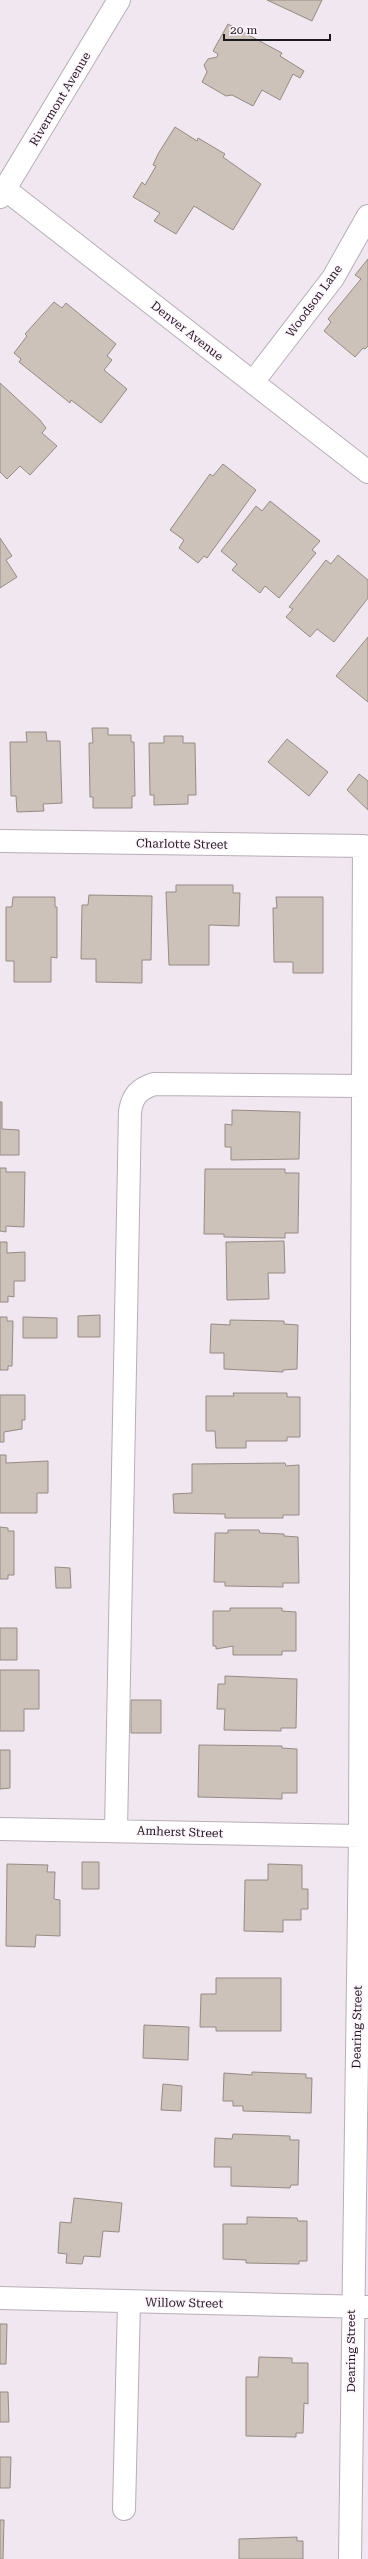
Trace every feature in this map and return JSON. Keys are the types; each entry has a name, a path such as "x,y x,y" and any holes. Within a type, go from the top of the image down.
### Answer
{"street":[{"name":"Rivermont Avenue","path":"3,194 118,0"},
{"name":"Denver Avenue","path":"3,194 253,382 368,472"},
{"name":"Woodson Lane","path":"253,382 333,278 368,216"},
{"name":"Charlotte Street","path":"0,841 364,846"},
{"name":"Dearing Street","path":"350,2559 360,2307 360,1836 366,1210 362,1086 364,846"},
{"path":"116,1830 130,1119 132,1098 142,1088 154,1084 362,1086"},
{"name":"Amherst Street","path":"0,1829 116,1830 360,1836"},
{"name":"Willow Street","path":"0,2298 360,2307"},
{"path":"124,2509 129,2302"}],"building":[{"path":"267,0 322,0 312,21"},
{"path":"228,24 282,53 280,56 304,71 300,78 293,74 280,100 262,90 253,106 232,95 226,96 202,82 207,72 204,65 208,59 217,57 218,54 213,51"},
{"path":"175,127 197,141 198,138 225,154 223,157 261,184 233,230 194,206 176,234 154,221 160,213 133,197 142,182 145,185 156,166 153,165 158,154"},
{"path":"368,259 368,346 365,349 363,348 355,357 324,331 331,322 328,319 361,279 355,275"},
{"path":"54,302 62,308 66,303 116,344 107,356 112,360 104,370 127,389 101,423 71,400 70,403 19,362 21,359 14,353 27,336 25,334"},
{"path":"0,383 40,420 46,428 42,433 57,446 30,475 20,466 7,479 0,472"},
{"path":"223,464 256,490 207,558 204,556 198,563 179,548 184,540 170,530 210,474 213,476"},
{"path":"270,501 320,541 312,550 316,553 279,598 265,586 260,593 232,570 237,564 221,551 256,506 262,511"},
{"path":"0,538 12,556 6,560 17,577 0,588"},
{"path":"338,555 368,580 368,598 334,642 317,629 310,637 286,617 293,609 289,607 326,560 331,564"},
{"path":"368,637 368,702 336,676"},
{"path":"92,728 108,728 108,735 131,735 131,742 134,742 135,796 132,796 132,808 93,808 93,797 90,797 89,743 93,743"},
{"path":"26,732 46,732 47,741 60,741 62,803 43,804 44,811 17,812 16,796 11,796 10,742 27,742"},
{"path":"164,736 183,736 183,743 195,743 196,795 188,795 188,804 154,805 154,795 150,795 149,743 164,743"},
{"path":"287,739 328,772 309,796 268,762"},
{"path":"359,774 368,781 368,810 347,790"},
{"path":"176,885 233,885 233,893 240,893 239,926 209,925 209,965 169,965 166,892 176,892"},
{"path":"89,895 152,896 151,960 142,960 142,983 96,982 96,959 81,959 82,905 88,905"},
{"path":"13,897 55,897 55,907 57,907 57,958 51,957 51,982 14,982 14,961 6,961 6,907 12,907"},
{"path":"276,897 323,897 323,973 293,973 293,962 274,962 273,908 277,908"},
{"path":"0,1102 2,1102 2,1129 19,1130 19,1155 0,1155"},
{"path":"232,1110 300,1112 299,1159 231,1160 231,1147 225,1147 225,1124 232,1125"},
{"path":"0,1168 6,1168 6,1172 25,1172 24,1227 6,1226 6,1232 0,1231"},
{"path":"205,1169 285,1169 285,1173 299,1173 298,1233 285,1233 285,1238 224,1237 224,1234 204,1234"},
{"path":"284,1241 285,1273 268,1273 269,1299 227,1300 226,1242"},
{"path":"0,1242 7,1242 7,1253 25,1252 25,1281 14,1281 14,1297 8,1296 8,1302 0,1302"},
{"path":"100,1315 100,1337 78,1337 78,1316"},
{"path":"0,1317 7,1317 7,1321 13,1321 12,1366 8,1366 8,1370 0,1370"},
{"path":"23,1317 57,1318 57,1338 23,1338"},
{"path":"230,1320 284,1321 284,1324 298,1325 297,1369 283,1370 283,1372 224,1369 224,1353 210,1353 211,1324 230,1325"},
{"path":"233,1393 287,1393 287,1397 300,1397 300,1437 287,1437 287,1441 246,1441 246,1448 216,1448 215,1431 206,1431 206,1396 234,1396"},
{"path":"0,1395 25,1395 25,1420 22,1420 22,1429 4,1432 4,1442 0,1442"},
{"path":"0,1455 6,1455 6,1463 48,1461 48,1493 37,1493 37,1513 0,1513"},
{"path":"285,1463 286,1466 299,1465 299,1515 283,1515 283,1518 225,1518 225,1514 174,1513 173,1494 192,1493 192,1464"},
{"path":"0,1527 8,1528 8,1531 14,1531 14,1575 8,1575 8,1579 0,1579"},
{"path":"228,1530 259,1530 260,1533 284,1534 284,1536 298,1537 299,1583 283,1583 283,1587 225,1586 225,1582 214,1582 215,1533 228,1533"},
{"path":"55,1567 70,1568 71,1588 56,1588"},
{"path":"230,1608 282,1608 282,1611 296,1612 296,1651 282,1651 282,1655 233,1655 233,1646 216,1649 216,1646 213,1646 213,1611 230,1611"},
{"path":"0,1628 17,1628 17,1660 0,1660"},
{"path":"0,1670 39,1670 39,1709 24,1709 24,1731 0,1731"},
{"path":"225,1676 297,1679 296,1728 281,1728 281,1731 224,1730 225,1709 217,1709 218,1684 225,1684"},
{"path":"131,1700 161,1700 161,1733 131,1733"},
{"path":"199,1745 282,1746 282,1748 297,1749 297,1793 282,1793 282,1799 198,1797"},
{"path":"0,1750 10,1750 10,1788 0,1789"},
{"path":"82,1862 99,1862 99,1889 82,1889"},
{"path":"7,1864 48,1865 47,1872 55,1872 54,1899 60,1900 60,1936 36,1935 35,1947 6,1946"},
{"path":"268,1864 302,1865 302,1889 308,1889 308,1909 301,1909 301,1920 283,1920 283,1932 244,1931 245,1880 268,1880"},
{"path":"216,1978 281,1978 281,2031 216,2031 216,2027 200,2027 201,1994 216,1994"},
{"path":"144,2025 189,2027 188,2060 143,2058"},
{"path":"252,2072 306,2074 306,2078 312,2078 311,2113 243,2111 243,2106 233,2106 233,2101 223,2101 224,2073 252,2075"},
{"path":"163,2084 182,2086 181,2111 161,2110"},
{"path":"233,2134 290,2136 290,2140 299,2140 298,2185 291,2185 290,2188 231,2186 231,2167 214,2167 215,2138 232,2139"},
{"path":"74,2198 122,2203 119,2232 103,2231 100,2257 84,2256 82,2264 66,2263 67,2254 58,2253 60,2222 71,2223"},
{"path":"247,2217 297,2218 298,2221 307,2221 307,2261 299,2261 299,2264 246,2263 246,2260 223,2259 223,2224 247,2224"},
{"path":"0,2324 7,2324 6,2364 0,2364"},
{"path":"259,2357 292,2358 292,2363 308,2363 308,2404 304,2403 303,2433 296,2433 296,2437 246,2436 246,2377 258,2377"},
{"path":"0,2392 8,2392 9,2422 0,2422"},
{"path":"0,2457 11,2457 10,2488 0,2488"},
{"path":"0,2520 4,2520 3,2559 0,2559"},
{"path":"297,2537 297,2541 303,2541 303,2559 239,2559 239,2539"}]}
